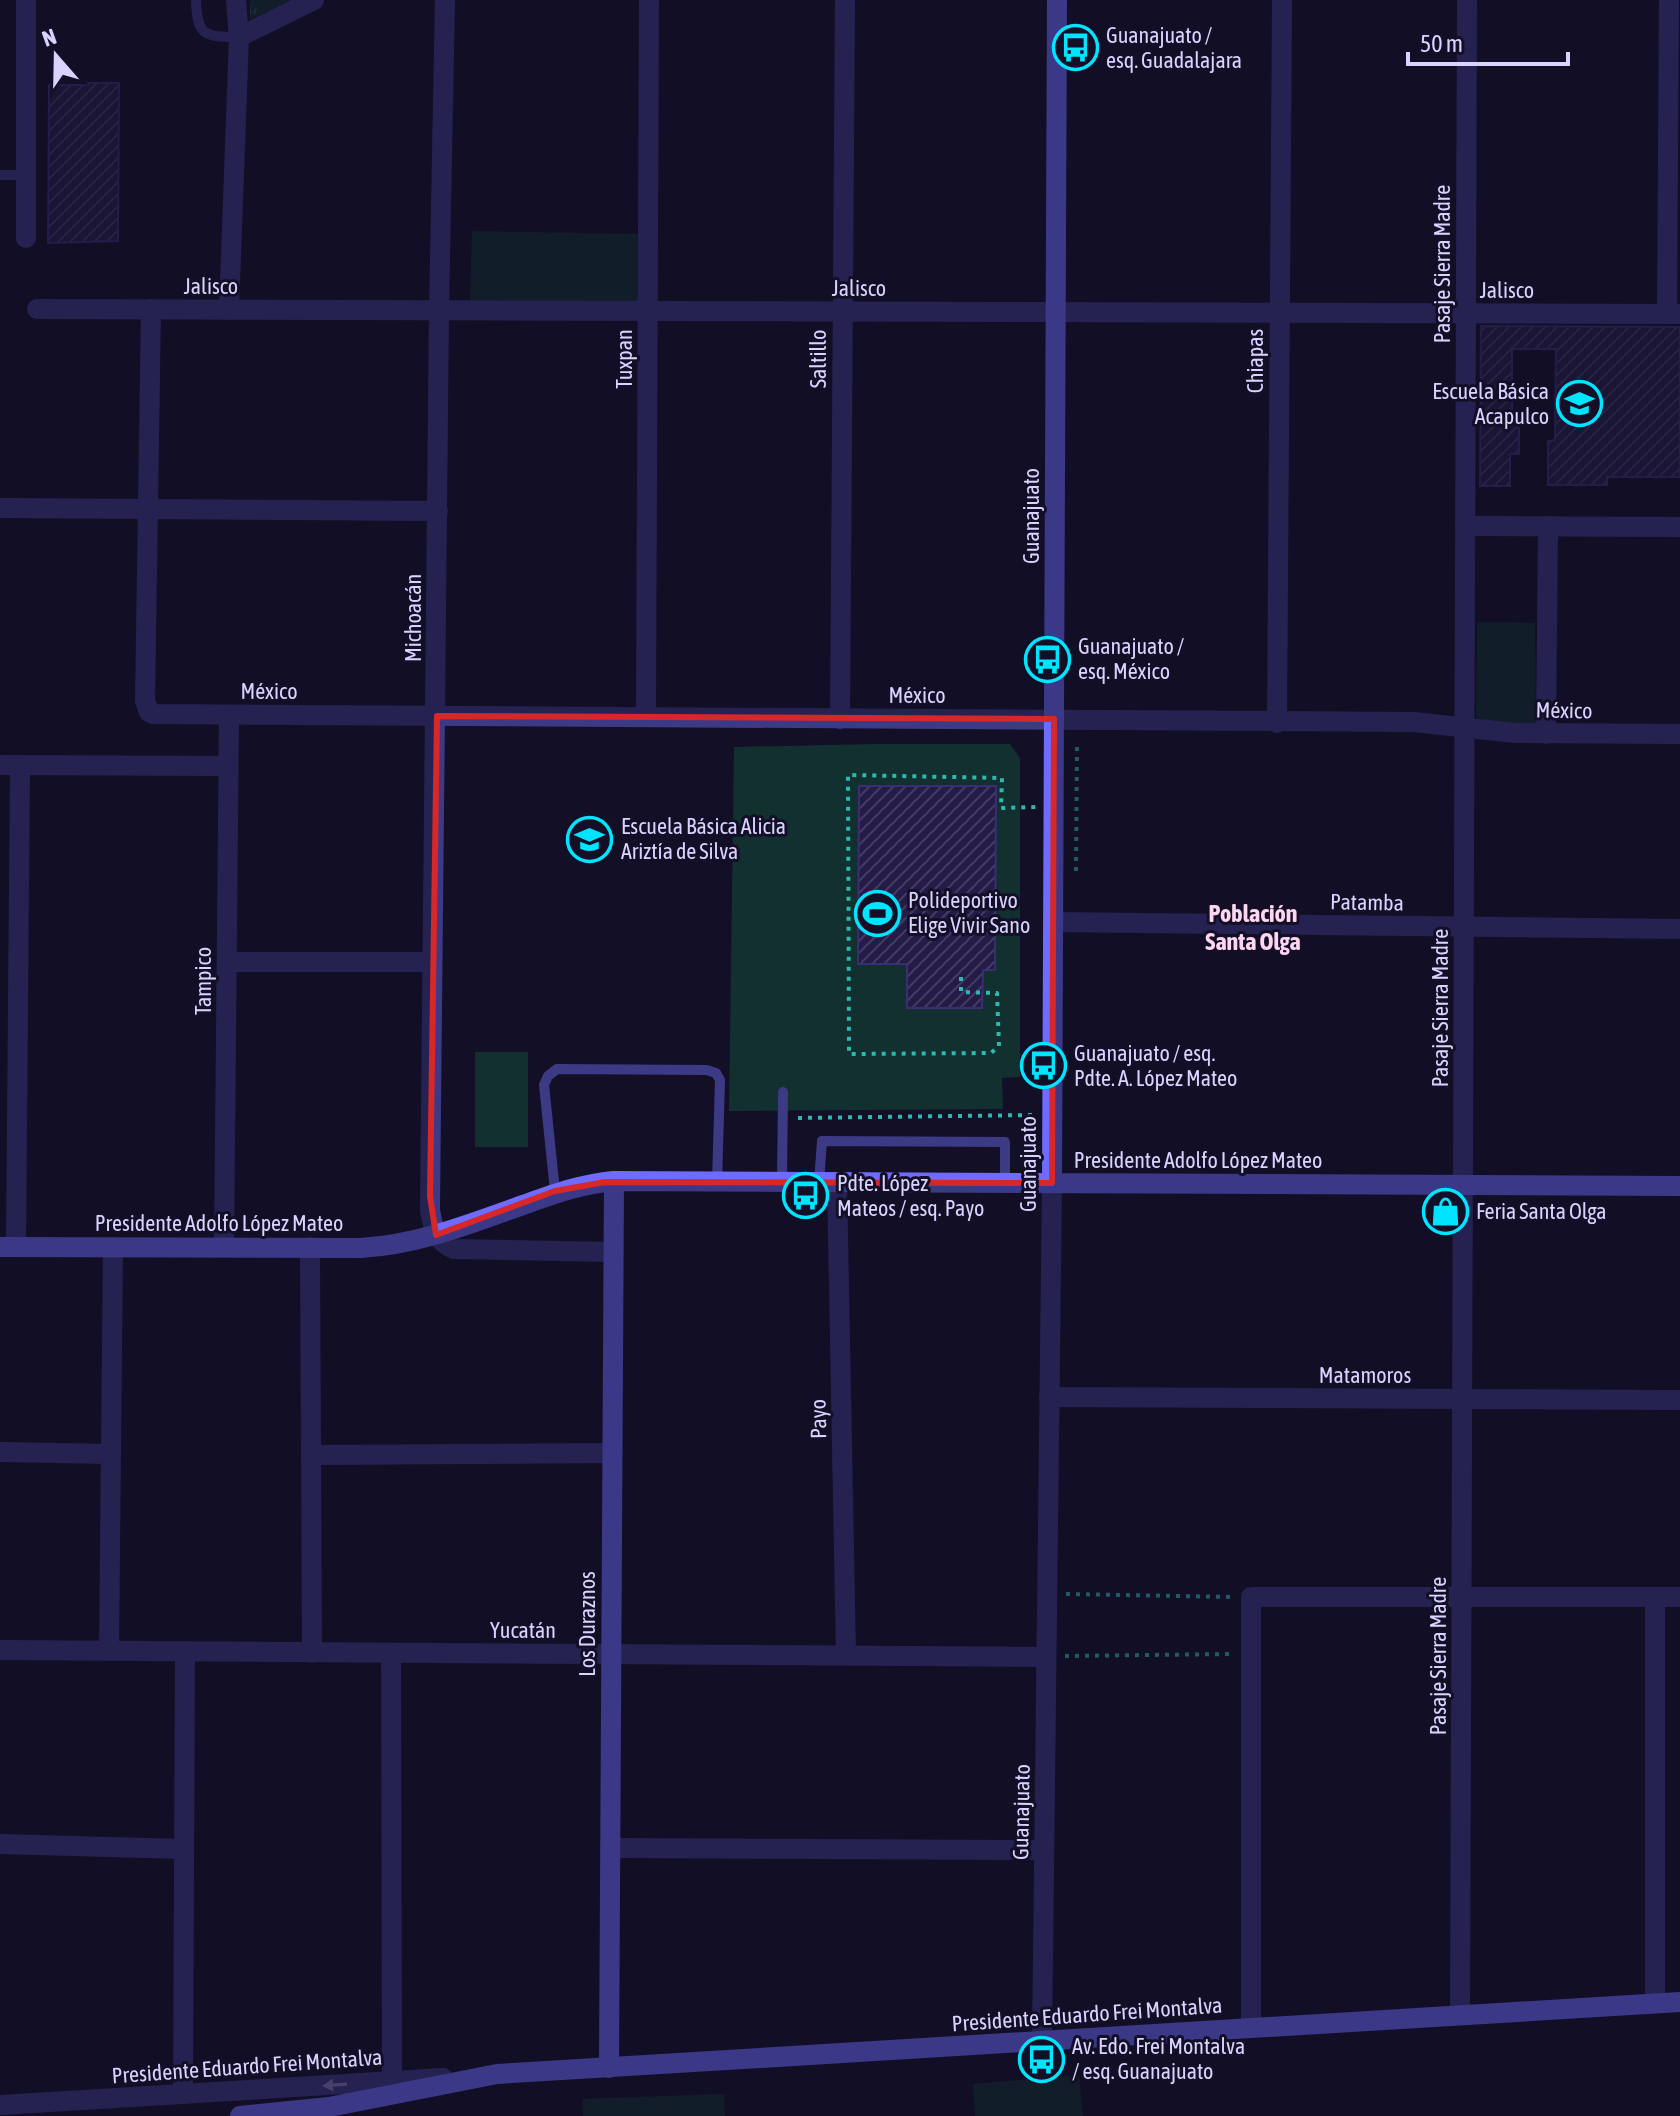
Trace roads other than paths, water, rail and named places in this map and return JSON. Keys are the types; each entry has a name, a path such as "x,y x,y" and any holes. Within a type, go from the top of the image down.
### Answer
{"street":[{"path":"26,0 26,238"},
{"path":"229,310 239,37 236,0"},
{"path":"239,37 314,0"},
{"name":"Michoacán","path":"436,1235 430,1196 445,0"},
{"name":"Tuxpan","path":"646,717 649,0"},
{"name":"Saltillo","path":"840,719 845,0"},
{"name":"Guanajuato","path":"1042,2041 1052,1183 1057,0"},
{"name":"Chiapas","path":"1277,723 1282,0"},
{"name":"Pasaje Sierra Madre","path":"1460,2015 1467,0"},
{"path":"1669,0 1673,314"},
{"name":"Jalisco","path":"37,309 1673,314"},
{"path":"148,509 151,309"},
{"path":"0,508 438,511"},
{"name":"México","path":"148,509 145,701 153,714 1414,722 1546,734 1680,734"},
{"path":"1465,526 1680,527"},
{"path":"1546,734 1548,526"},
{"name":"Tampico","path":"224,1247 229,715"},
{"path":"8,1247 10,765 228,766"},
{"name":"Patamba","path":"1053,922 1680,929"},
{"path":"227,962 432,962"},
{"name":"Presidente Adolfo López Mateo","path":"8,1247 392,1246 436,1235 555,1191 614,1181 1680,1186"},
{"name":"Los Duraznos","path":"609,2068 614,1181"},
{"name":"Payo","path":"828,1182 846,1655"},
{"path":"436,1235 454,1249 613,1252"},
{"path":"109,1651 113,1247"},
{"path":"310,1247 312,1653"},
{"name":"Matamoros","path":"1049,1397 1680,1400"},
{"path":"0,1452 111,1454"},
{"path":"311,1455 612,1453"},
{"path":"1251,2028 1251,1597 1680,1597"},
{"path":"1655,1597 1655,2003"},
{"name":"Yucatán","path":"0,1650 1046,1657"},
{"path":"183,2094 185,1652"},
{"path":"391,1653 392,2081"},
{"path":"0,1844 184,1849"},
{"path":"610,1848 1044,1850"},
{"name":"Presidente Eduardo Frei Montalva","path":"0,2105 1680,2002"},
{"name":"Presidente Eduardo Frei Montalva","path":"240,2116 329,2107 497,2074"}],"lane":[{"path":"196,0 196,25 201,31 207,35 239,37"},
{"path":"0,175 27,175"},
{"path":"555,1191 544,1085 548,1076 557,1069 707,1070 716,1073 720,1080 717,1182"},
{"path":"782,1182 783,1092"},
{"path":"828,1182 822,1141 989,1141 1005,1142 1005,1183"}],"place":[{"name":"Guanajuato / esq. Guadalajara","path":"1075,48"},
{"name":"Escuela Básica Acapulco","path":"1580,404"},
{"name":"Guanajuato / esq. México","path":"1047,659"},
{"name":"Escuela Básica Alicia Ariztía de Silva","path":"590,839"},
{"name":"Polideportivo Elige Vivir Sano","path":"877,913"},
{"name":"Guanajuato / esq. Pdte. A. López Mateo","path":"1043,1066"},
{"name":"Pdte. López Mateos / esq. Payo","path":"806,1196"},
{"name":"Feria Santa Olga","path":"1445,1211"},
{"name":"Av. Edo. Frei Montalva / esq. Guanajuato","path":"1041,2059"}],"district":[{"name":"Población Santa Olga","path":"1253,927"}]}
